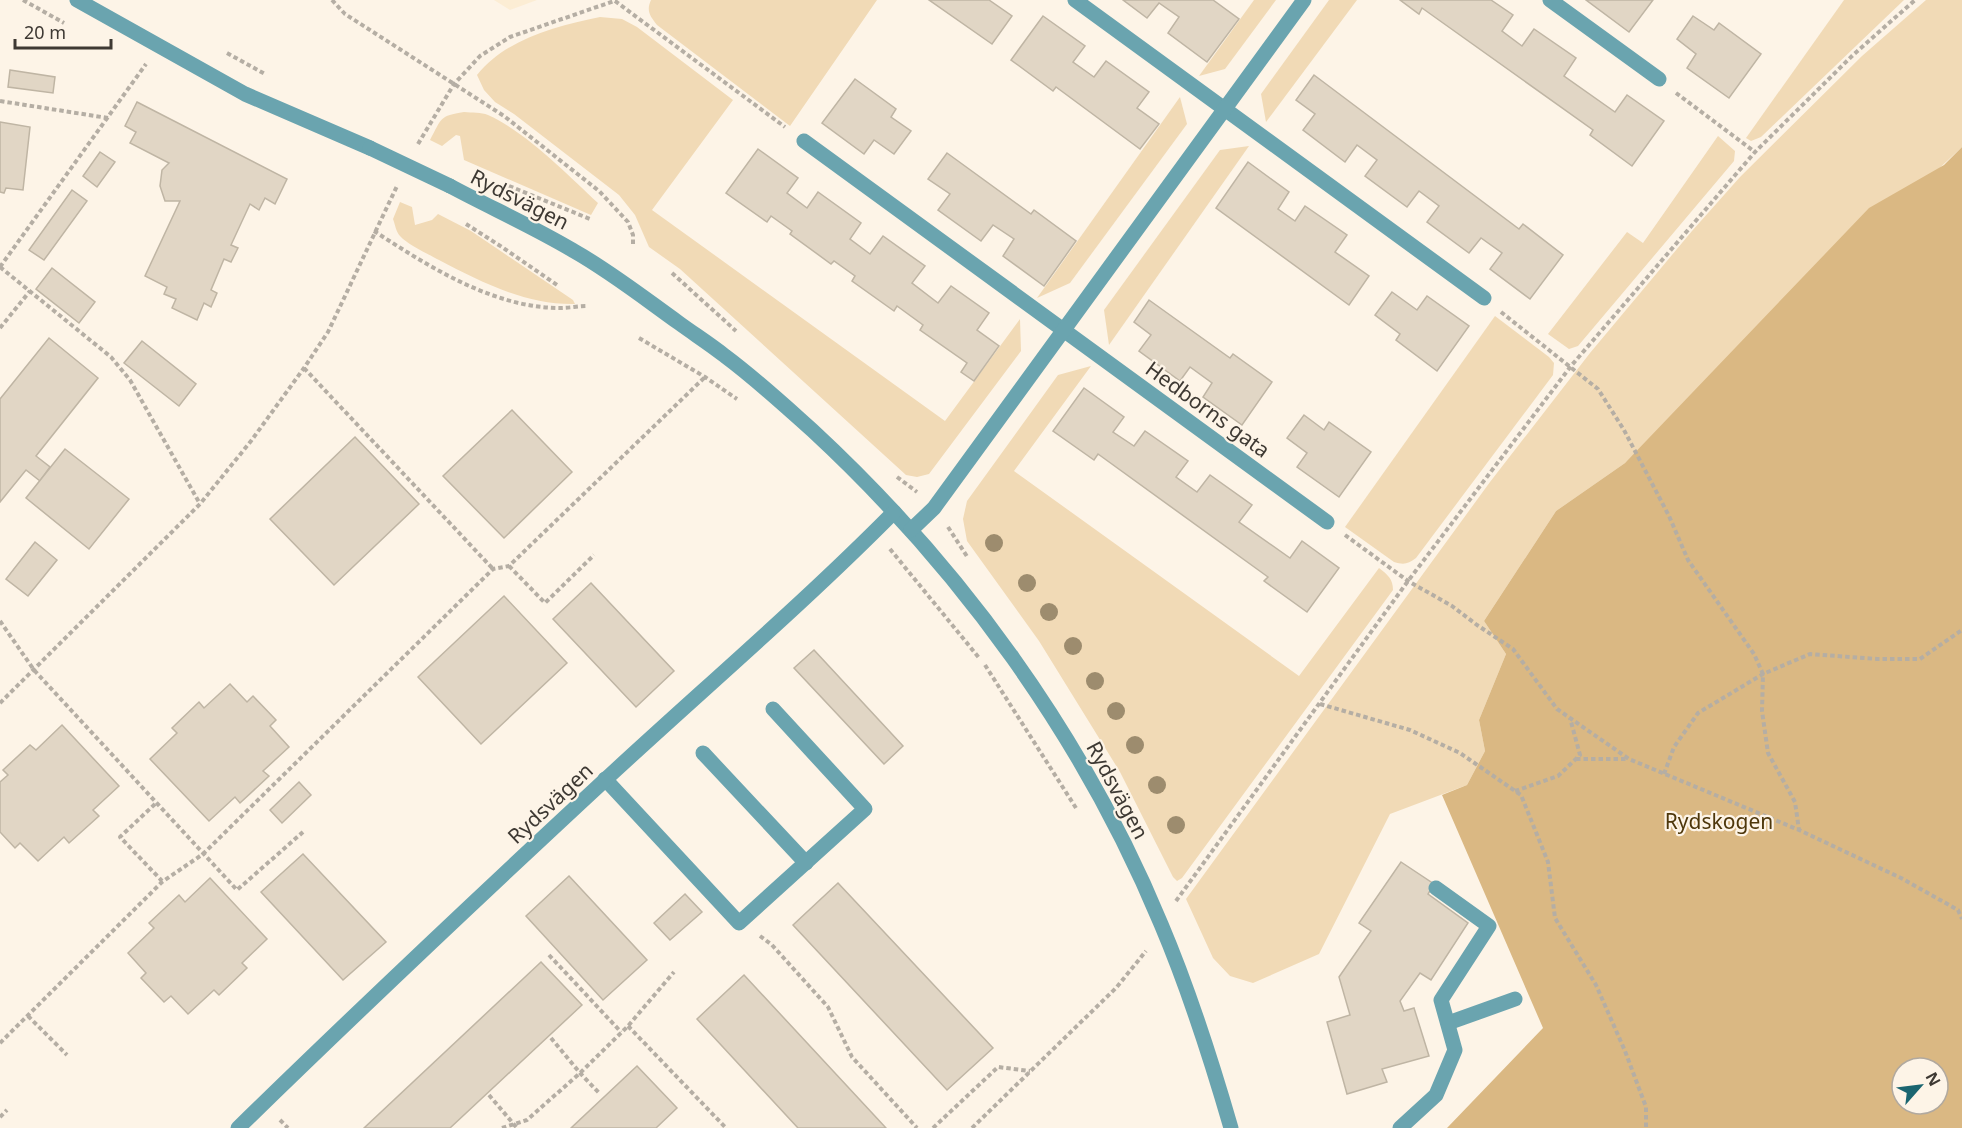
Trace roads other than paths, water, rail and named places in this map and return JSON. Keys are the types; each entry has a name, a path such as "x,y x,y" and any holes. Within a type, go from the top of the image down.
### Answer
{"street":[{"name":"Rydsvägen","path":"77,0 245,94 370,148 450,186 575,251 726,356 844,460 911,530 999,638 1058,724 1123,842 1161,924 1208,1047 1231,1128"},
{"path":"1075,0 1484,298"},
{"path":"911,530 934,508 1304,0"},
{"path":"1550,0 1659,79"},
{"name":"Hedborns gata","path":"804,141 1327,522"},
{"name":"Rydsvägen","path":"238,1128 605,779 894,512"},
{"path":"605,779 739,923 865,809 773,709"},
{"path":"703,753 806,863"},
{"path":"1400,1128 1436,1095 1455,1050 1441,1000 1489,926 1436,888"},
{"path":"1448,1023 1515,999"}],"park label":[{"name":"Rydskogen","path":"1719,821"}]}
